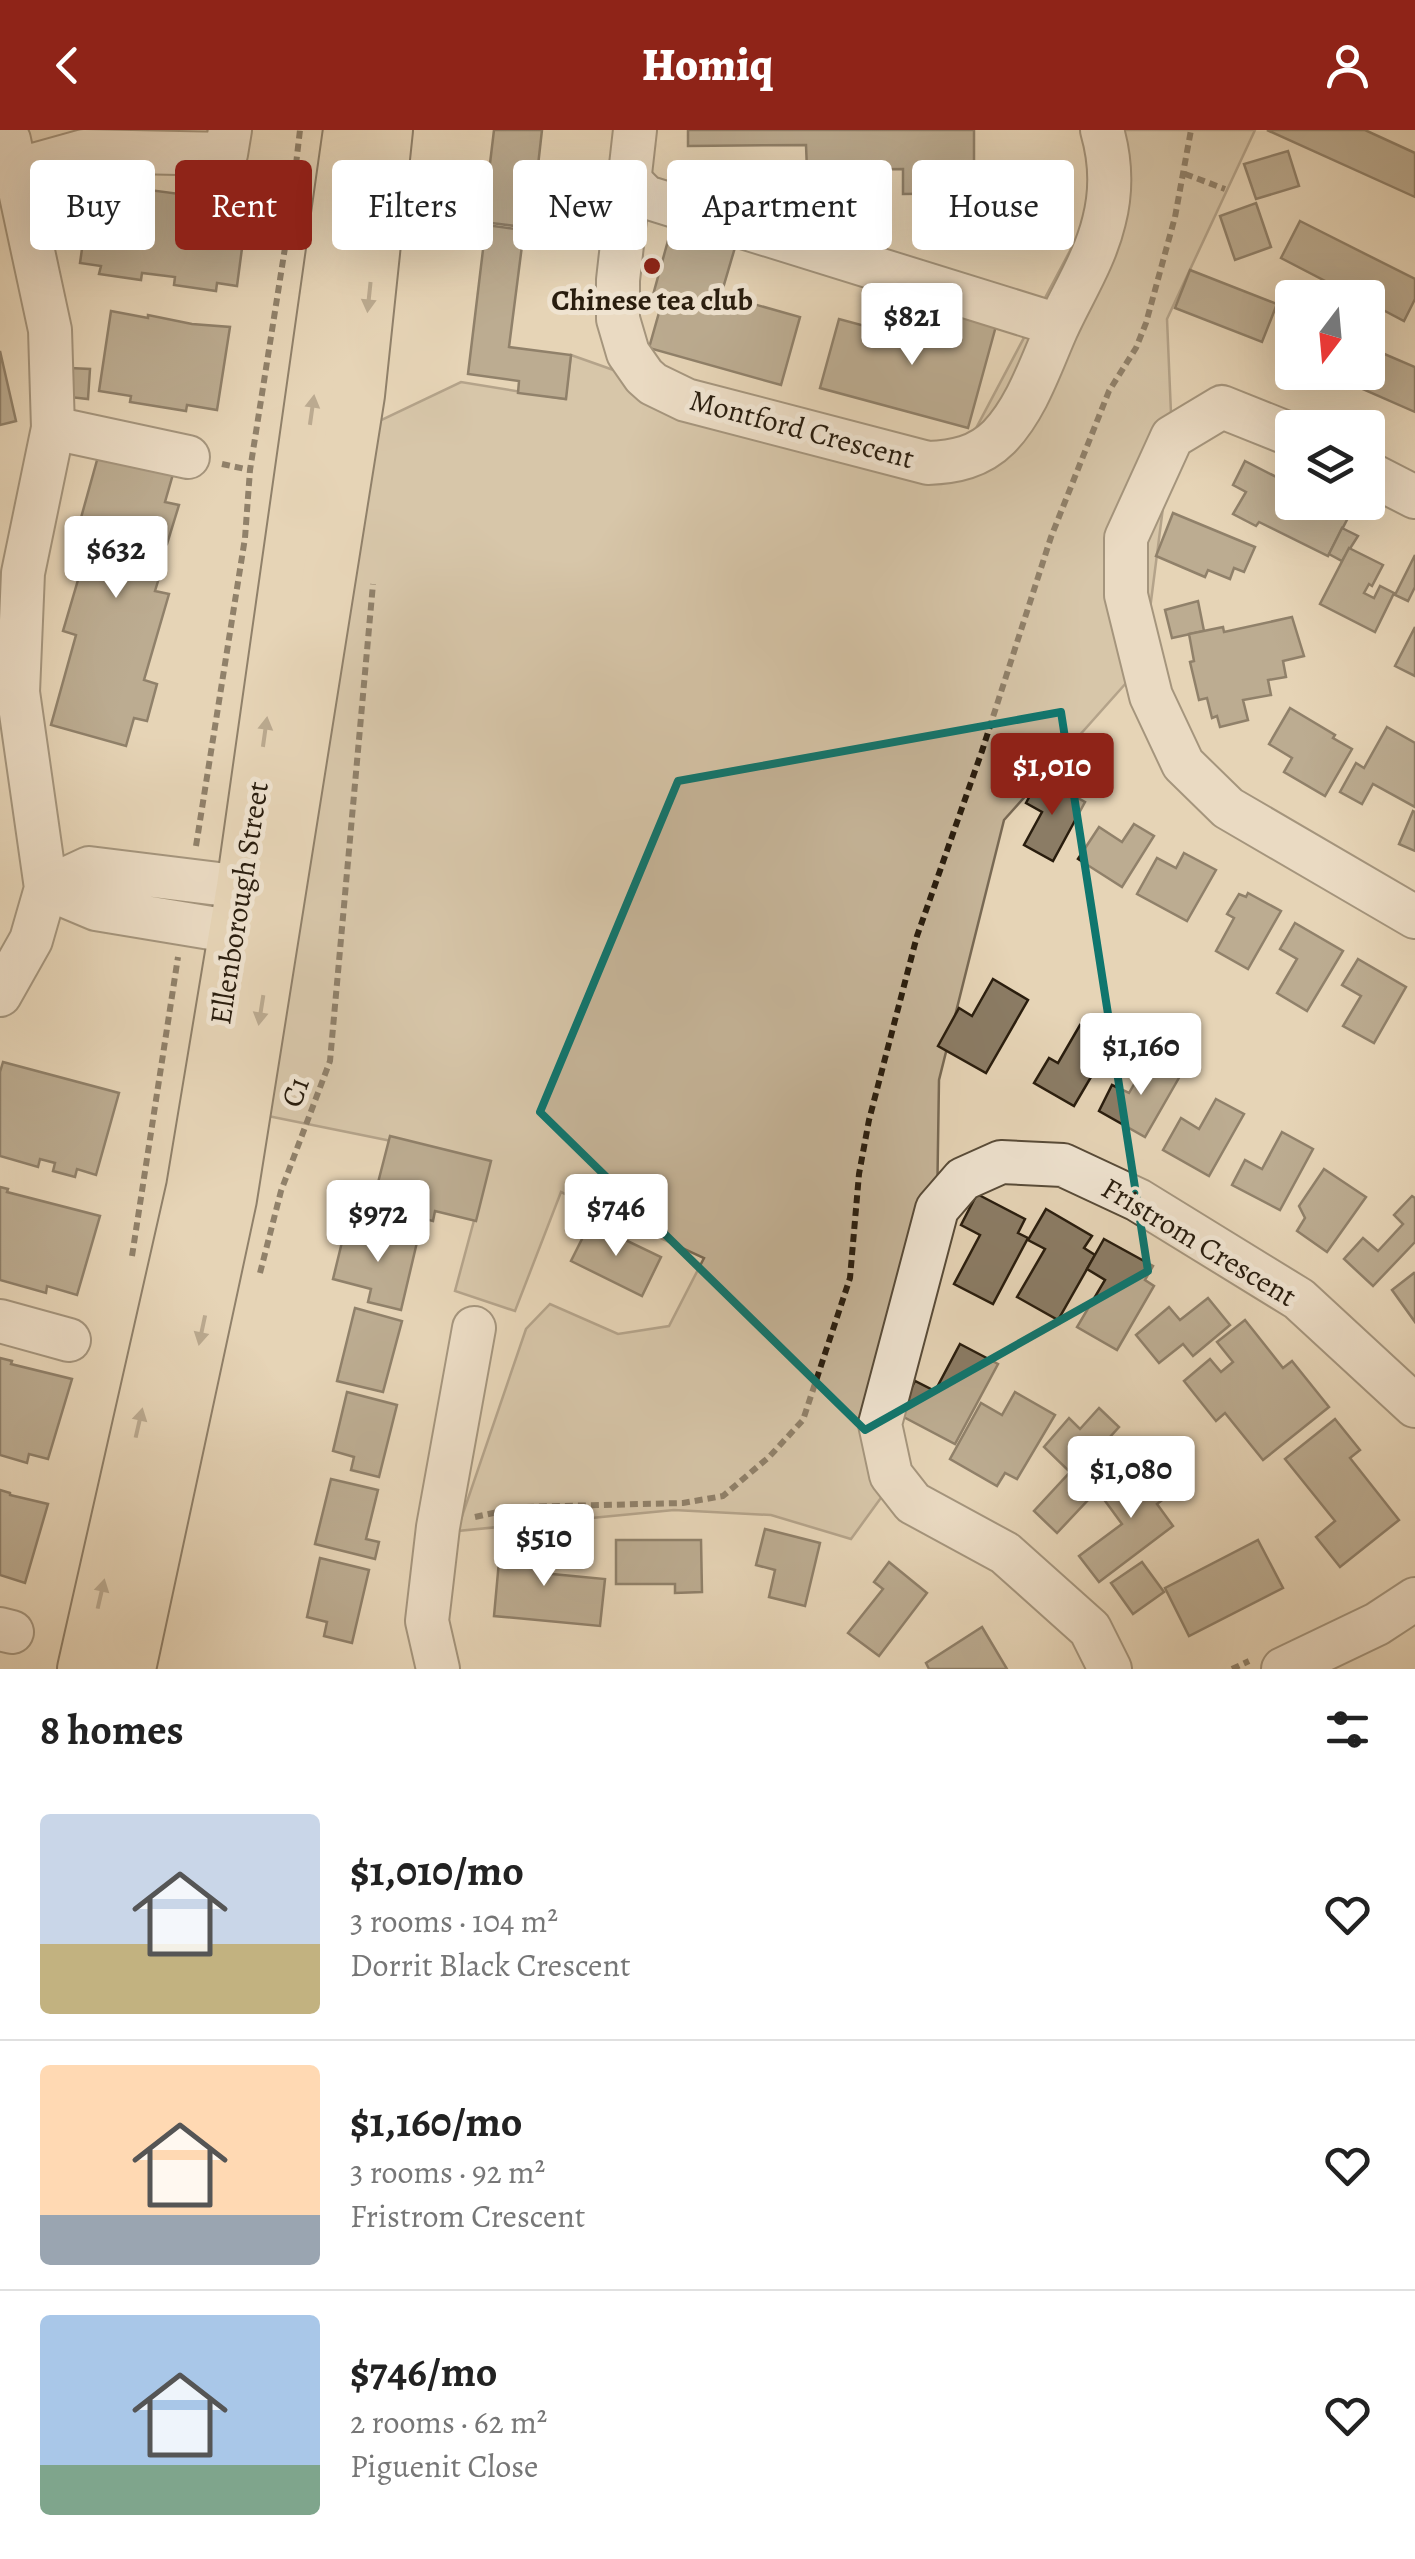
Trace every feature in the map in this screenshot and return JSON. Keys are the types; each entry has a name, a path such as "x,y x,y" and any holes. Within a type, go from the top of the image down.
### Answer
{"main road":[{"name":"Ellenborough Street","path":"129,1669 230,1199 252,911 350,130"},
{"name":"Ellenborough Street","path":"84,1669 193,1188 358,395 386,130"}],"street":[{"path":"0,995 31,940 46,888 18,692 23,572 53,428 50,330 6,147 226,154 230,130"},
{"name":"Montford Crescent","path":"632,160 635,130"},
{"name":"Montford Crescent","path":"622,250 617,292 621,335 628,353 652,384 686,400 918,461 967,458 999,436 1024,399 1104,222 1112,176 1102,130"},
{"path":"647,197 1058,326"},
{"path":"1275,428 1222,408 1172,437 1126,538 1126,595 1151,696 1183,764 1228,808 1415,917"},
{"path":"53,428 188,456"},
{"path":"1385,482 1415,497"},
{"path":"46,888 90,868 190,880 252,911"},
{"path":"46,888 96,909 184,924 252,911"},
{"name":"Fristrom Crescent","path":"1110,1669 1090,1630 1005,1554 913,1503 892,1475 880,1424 936,1210 963,1178 1001,1162 1062,1165 1138,1200 1299,1299 1415,1406"},
{"path":"0,1321 69,1340"},
{"path":"438,1669 426,1621 438,1527 474,1328"},
{"path":"1284,1669 1377,1624 1415,1599"}],"path":[{"path":"190,880 245,538 250,470 300,130"},
{"path":"438,1527 521,1507 682,1504 723,1496 770,1457 802,1420 850,1278 859,1174 869,1120 917,936 1051,537 1109,391 1136,348 1146,322 1185,174 1191,130"},
{"path":"1185,174 1224,190"},
{"path":"158,1088 184,924"},
{"name":"C1","path":"281,1191 330,1062 336,1005"}],"highlighted area":[{"path":"1061,712 1148,1271 865,1430 540,1112 678,781"}],"shaded area":[{"path":"1102,130 1255,130 1167,319 1172,437 1143,664 1004,820 939,1080 937,1209 883,1495 851,1539 771,1515 674,1510 457,1531 526,1329 550,1304 618,1334 669,1326 704,1258 561,1192 515,1311 455,1291 490,1161 263,1115 377,422 461,382 565,399 571,355 653,384 956,466 1070,250 1074,250 1116,164"}],"building":[{"path":"494,130 542,130 539,160 513,160 513,226 493,223 490,160"},
{"path":"688,130 974,130 974,160 912,160 912,194 903,194 903,169 892,169 892,160 807,160 806,145 688,146"},
{"path":"1267,130 1365,130 1415,153 1415,197"},
{"path":"1288,151 1299,186 1256,199 1244,164"},
{"path":"155,191 175,193 175,250 242,250 237,286 217,283 216,291 174,285 175,277 142,273 141,280 99,274 101,266 80,263 82,250 155,250"},
{"path":"1256,203 1271,247 1235,260 1220,216"},
{"path":"1300,221 1415,279 1415,299 1404,321 1385,311 1385,280 1323,280 1281,258"},
{"path":"493,226 513,229 513,250 521,250 509,347 571,355 566,399 518,393 519,381 468,374 483,250 493,250"},
{"path":"667,244 667,250 734,250 721,295 800,317 781,385 649,348 660,309 650,306"},
{"path":"1190,270 1275,303 1262,342 1175,308"},
{"path":"111,311 230,327 217,410 187,405 186,411 130,402 131,396 99,391"},
{"path":"948,313 996,326 968,428 820,388 839,319 939,346"},
{"path":"0,351 16,421 0,425"},
{"path":"1385,354 1415,367 1415,412 1365,390 1385,390"},
{"path":"70,368 90,369 88,399 69,397"},
{"path":"99,453 173,474 165,502 179,505 167,544 156,541 150,562 163,565 155,591 169,594 144,680 157,684 147,721 134,718 126,746 51,725 76,635 63,631 88,546 74,543"},
{"path":"1245,461 1275,476 1275,520 1347,520 1328,556 1259,522 1256,526 1233,514 1246,492 1233,485"},
{"path":"1173,513 1255,547 1244,572 1234,568 1230,579 1208,570 1205,577 1156,556"},
{"path":"1342,528 1358,536 1342,561 1329,554"},
{"path":"1349,548 1383,565 1364,593 1374,598 1380,586 1394,593 1375,632 1320,604"},
{"path":"1415,555 1415,587 1408,601 1395,595"},
{"path":"1198,601 1204,631 1172,638 1165,610"},
{"path":"1292,617 1304,656 1283,661 1286,677 1268,680 1271,695 1243,700 1248,720 1220,727 1217,716 1212,718 1207,698 1199,700 1190,662 1194,661 1189,634 1223,627 1224,632"},
{"path":"1415,627 1415,676 1395,666"},
{"path":"1290,708 1352,749 1325,796 1284,772 1292,758 1269,744"},
{"path":"1387,727 1415,743 1415,807 1373,784 1362,804 1340,792 1356,763 1364,768"},
{"path":"1040,777 1085,802 1053,861 1024,845 1042,812 1026,803"},
{"path":"1415,812 1415,851 1399,844"},
{"path":"1134,824 1154,836 1122,887 1078,859 1099,827 1122,842"},
{"path":"1184,853 1216,870 1187,921 1137,894 1157,858 1176,868"},
{"path":"1248,893 1281,911 1248,969 1216,951 1234,918 1227,914 1239,894 1246,897"},
{"path":"1295,923 1343,951 1307,1011 1277,993 1297,959 1280,949"},
{"path":"1358,959 1406,987 1374,1043 1343,1026 1361,996 1342,985"},
{"path":"993,979 1028,1000 986,1073 938,1046 959,1008 972,1016"},
{"path":"1080,1025 1111,1043 1074,1106 1034,1083 1049,1058 1058,1063"},
{"path":"1149,1058 1180,1076 1145,1137 1099,1111 1112,1085 1129,1093"},
{"path":"3,1062 119,1093 96,1175 77,1169 75,1177 53,1171 55,1163 40,1159 38,1167 0,1156"},
{"path":"1216,1099 1244,1114 1209,1176 1163,1150 1181,1118 1199,1129"},
{"path":"1282,1132 1313,1149 1280,1210 1232,1185 1245,1160 1262,1169"},
{"path":"390,1136 491,1161 476,1221 435,1211 433,1221 372,1206"},
{"path":"1324,1169 1366,1197 1327,1252 1297,1231 1305,1218 1299,1206"},
{"path":"0,1187 100,1216 77,1295 47,1286 46,1293 0,1280"},
{"path":"977,1194 1025,1219 1018,1233 1028,1238 993,1304 954,1284 980,1235 961,1225"},
{"path":"1412,1196 1415,1242 1373,1286 1344,1259 1363,1238 1378,1251 1403,1224 1394,1215"},
{"path":"1046,1209 1092,1236 1084,1248 1095,1255 1058,1320 1017,1297 1045,1249 1028,1240"},
{"path":"590,1223 661,1257 642,1296 571,1261"},
{"path":"370,1226 418,1238 401,1310 368,1302 371,1289 333,1279 343,1238 366,1243"},
{"path":"1104,1239 1153,1266 1145,1280 1154,1286 1117,1350 1077,1327 1105,1280 1087,1269"},
{"path":"1415,1274 1415,1322 1392,1290"},
{"path":"1208,1298 1230,1325 1193,1356 1183,1344 1159,1363 1136,1335 1169,1307 1180,1320"},
{"path":"355,1308 402,1321 383,1392 337,1381"},
{"path":"1245,1320 1283,1368 1292,1361 1329,1407 1263,1460 1225,1413 1216,1421 1184,1381 1210,1359 1221,1372 1233,1362 1217,1342"},
{"path":"960,1344 998,1364 955,1444 898,1414 915,1381 935,1391"},
{"path":"0,1358 72,1379 48,1459 29,1454 27,1463 0,1455"},
{"path":"347,1392 397,1405 379,1477 351,1470 354,1457 333,1451"},
{"path":"1015,1392 1055,1415 1017,1479 1005,1473 997,1486 950,1459 981,1403 1002,1415"},
{"path":"1099,1408 1119,1427 1100,1448 1120,1466 1057,1533 1034,1511 1070,1472 1044,1447 1069,1418 1080,1429"},
{"path":"1335,1419 1360,1450 1350,1458 1399,1520 1340,1567 1316,1537 1335,1521 1285,1459"},
{"path":"1163,1466 1178,1488 1157,1504 1173,1526 1099,1582 1079,1556 1122,1524 1100,1494 1132,1471 1141,1482"},
{"path":"331,1479 378,1490 366,1539 379,1542 375,1559 315,1544"},
{"path":"0,1490 48,1504 25,1583 0,1575"},
{"path":"765,1529 820,1543 805,1606 769,1597 775,1570 756,1565"},
{"path":"501,1539 545,1542 542,1573 605,1579 600,1626 494,1616"},
{"path":"616,1540 701,1540 702,1592 675,1593 675,1584 616,1584"},
{"path":"1258,1540 1283,1588 1189,1636 1165,1588"},
{"path":"320,1558 369,1570 352,1643 324,1636 327,1622 307,1617"},
{"path":"889,1562 927,1593 879,1656 848,1633 883,1589 874,1582"},
{"path":"1142,1562 1164,1592 1133,1614 1111,1583"},
{"path":"982,1627 1007,1669 929,1669 926,1663"}],"place":[{"name":"Chinese tea club","path":"652,266"}]}
